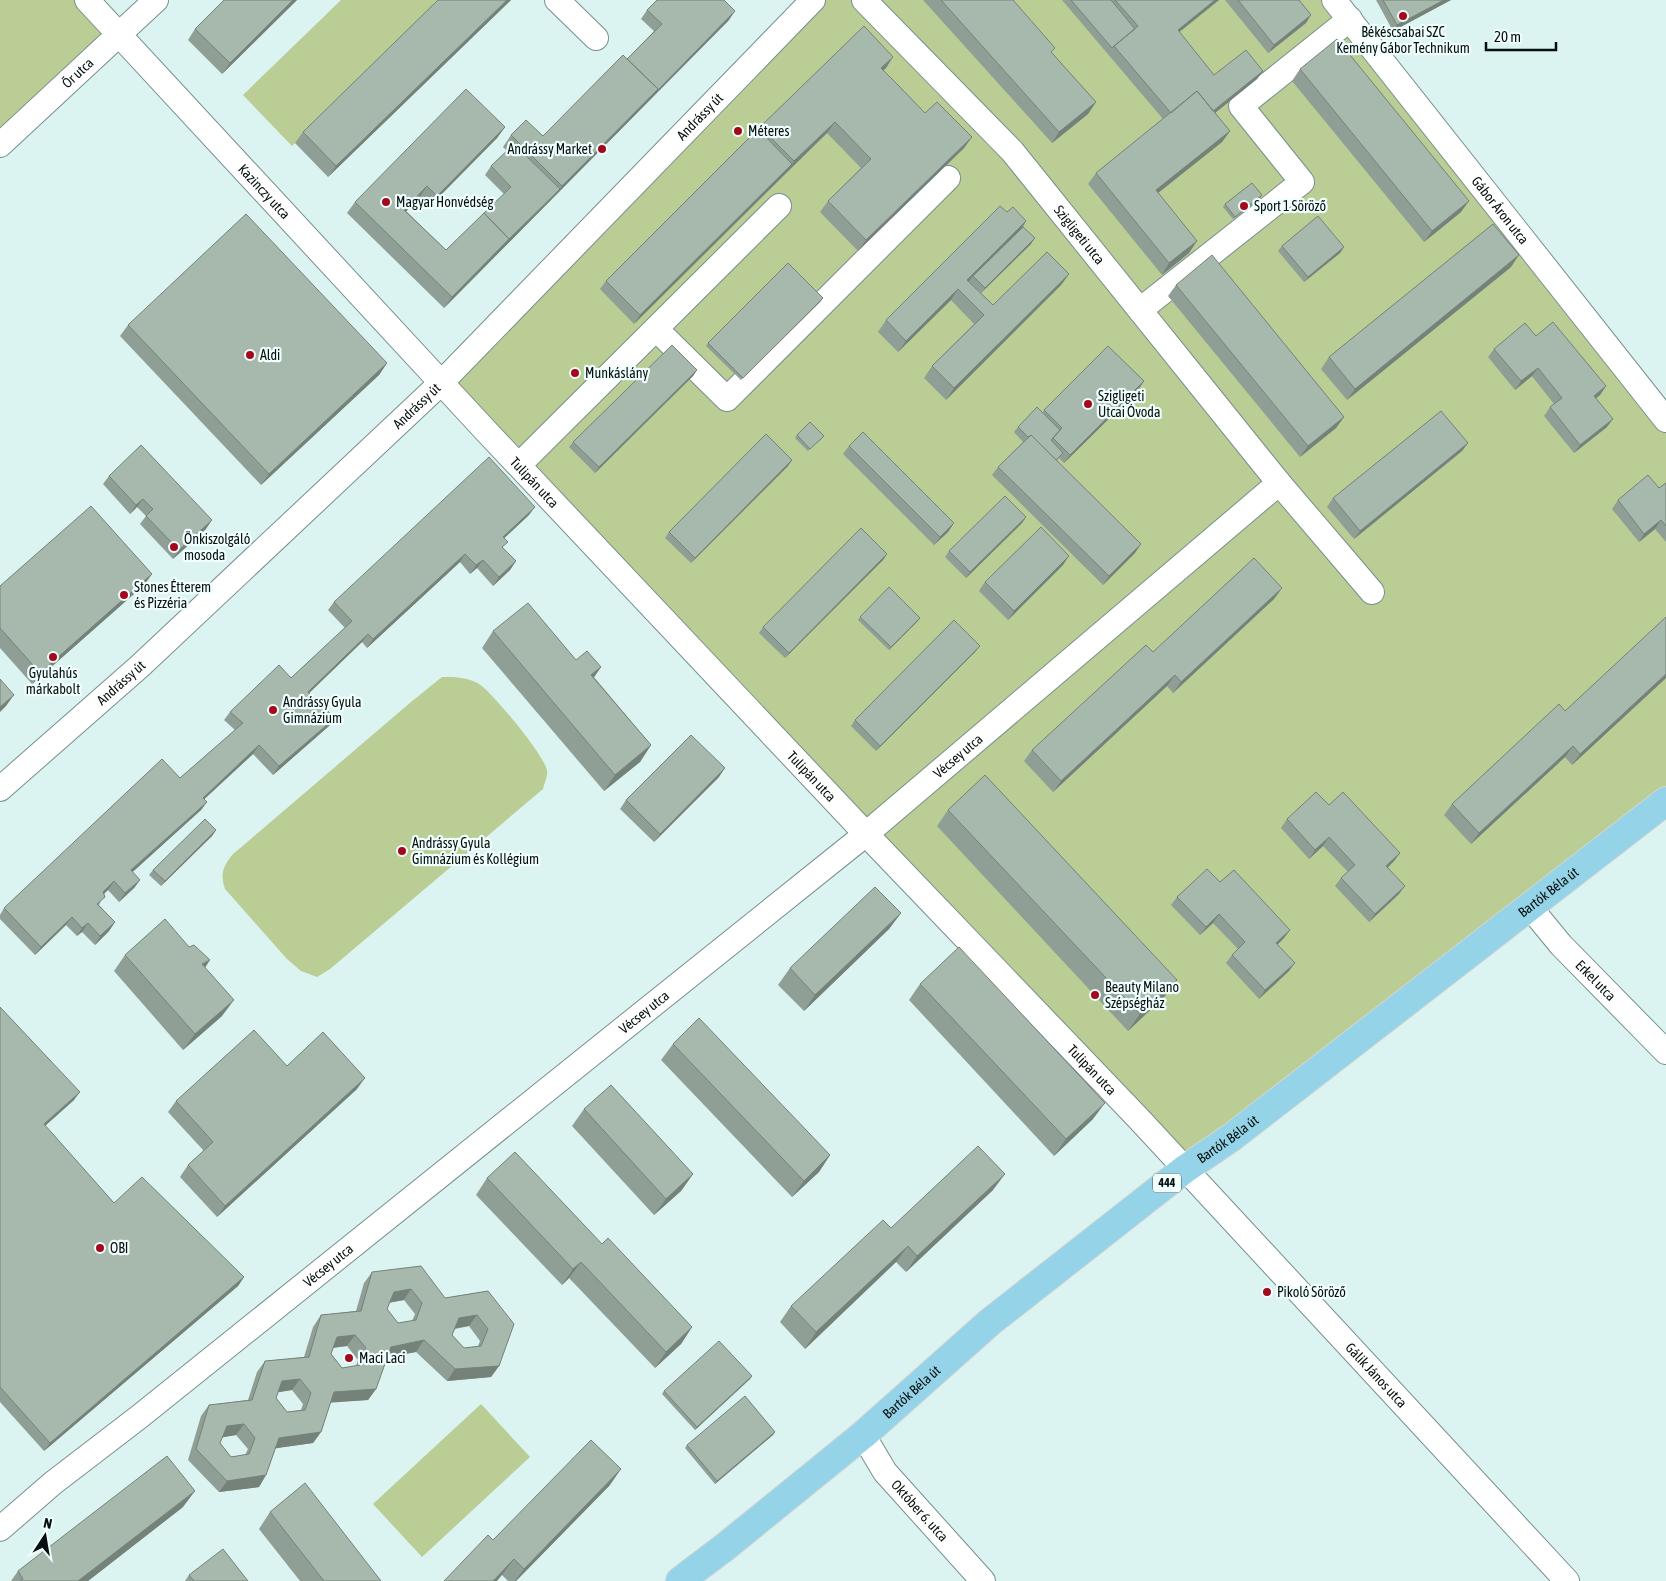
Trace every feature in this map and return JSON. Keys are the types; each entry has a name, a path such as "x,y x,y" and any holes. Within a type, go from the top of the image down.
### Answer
{"main road":[{"name":"Bartók Béla út","path":"680,1581 733,1541 863,1435 990,1322 1185,1169 1232,1137 1666,801"}],"street":[{"name":"Kazinczy utca","path":"87,0 441,383"},
{"name":"Őr utca","path":"0,146 156,0"},
{"path":"557,0 596,38"},
{"name":"Andrássy út","path":"0,789 140,666 441,383 813,0"},
{"name":"Szigligeti utca","path":"864,0 1012,151 1279,483 1372,592"},
{"name":"Gábor Áron utca","path":"1334,0 1666,420"},
{"path":"1140,310 1302,182 1241,106 1350,19"},
{"path":"656,329 727,399 948,178"},
{"path":"519,466 779,206"},
{"name":"Tulipán utca","path":"441,383 1185,1169"},
{"name":"Vécsey utca","path":"0,1529 53,1483 139,1417 866,834 1279,483"},
{"name":"Erkel utca","path":"1529,906 1561,945 1666,1052"},
{"name":"Gálik János utca","path":"1185,1169 1567,1581"},
{"name":"Október 6. utca","path":"863,1435 886,1472 983,1581"}],"green space":[{"path":"0,0 82,0 115,34 0,145"},
{"path":"341,0 442,0 292,146 243,95"},
{"path":"821,0 1328,0 1666,426 1666,790 1182,1159 446,383"},
{"path":"442,677 461,678 475,682 495,699 538,752 547,771 543,789 330,969 317,977 301,971 287,959 225,889 223,875 226,863 232,855"},
{"path":"481,1404 530,1457 422,1557 373,1504"}],"building":[{"path":"224,0 293,0 230,63 195,29"},
{"path":"438,0 507,0 336,166 303,132"},
{"path":"657,0 724,0 735,11 656,92 658,89 627,59 662,24 647,10"},
{"path":"941,0 1013,0 1055,48 1051,52 1096,102 1059,132"},
{"path":"1071,0 1111,0 1135,29 1112,48"},
{"path":"1115,0 1215,0 1178,30 1214,75 1246,50 1263,71 1213,111 1197,91 1171,113 1114,46 1138,26"},
{"path":"1238,0 1299,0 1311,15 1274,45"},
{"name":"Békéscsabai SZC Kemény Gábor Technikum","path":"1383,0 1444,0 1397,25"},
{"path":"864,26 893,57 881,68 925,113 937,102 972,137 866,240 828,201 871,159 835,122 794,161 760,127"},
{"path":"1337,39 1469,201 1432,231 1300,69"},
{"path":"623,55 658,89 562,186 511,135 526,120 543,136"},
{"name":"Magyar Honvédség","path":"466,89 505,127 437,196 427,186 404,210 446,250 484,213 509,239 452,297 355,202"},
{"path":"1197,91 1230,131 1156,190 1197,241 1169,263 1096,173"},
{"path":"758,129 792,164 640,315 606,281"},
{"path":"514,144 560,189 507,241 509,239 484,213 511,187 491,166"},
{"path":"1252,183 1262,195 1235,217 1225,204"},
{"path":"1000,206 1007,212 1013,207 1026,221 967,280 993,305 1047,252 1069,274 954,388 932,366 984,315 958,289 906,341 886,320"},
{"name":"Aldi","path":"246,214 387,363 269,474 128,325"},
{"path":"1318,216 1344,247 1308,277 1282,246"},
{"path":"1493,224 1519,255 1355,389 1329,357"},
{"path":"1023,227 1035,238 985,288 973,276"},
{"path":"1212,255 1344,417 1308,446 1176,285"},
{"path":"788,263 823,298 743,378 708,343"},
{"path":"1553,322 1606,386 1594,396 1613,419 1580,445 1550,407 1562,398 1538,368 1521,381 1494,349 1525,323 1536,336"},
{"path":"672,345 697,370 599,467 573,442"},
{"name":"Szigligeti Utcai Óvoda","path":"1108,346 1144,381 1070,455 1053,438 1062,428 1044,410"},
{"path":"1037,407 1060,430 1051,440 1063,453 1056,460 1031,435 1028,437 1018,427"},
{"path":"1441,411 1468,443 1360,531 1333,498"},
{"path":"810,422 824,436 810,449 797,435"},
{"path":"863,432 954,523 940,537 849,446"},
{"path":"766,434 792,460 695,558 669,532"},
{"path":"1031,435 1141,544 1109,576 998,467"},
{"path":"141,445 212,520 179,550 146,516 153,509 143,499 136,505 109,476"},
{"name":"Andrássy Gyula Gimnázium","path":"489,457 535,507 503,537 508,542 502,547 516,561 499,577 483,560 476,565 465,554 373,639 368,634 308,692 335,718 279,766 259,745 203,798 207,802 131,870 140,880 125,893 114,881 103,892 105,897 97,904 115,922 100,936 88,923 82,928 72,917 41,947 4,908 162,759 180,778 243,723 230,712 279,665 291,678 352,621 334,602"},
{"path":"1648,475 1659,488 1666,483 1666,526 1661,520 1644,534 1618,500"},
{"path":"1005,496 1026,517 970,572 949,551"},
{"path":"91,506 152,574 40,673 0,628 0,586"},
{"path":"1041,527 1069,556 1014,611 985,582"},
{"path":"861,528 887,554 789,653 763,627"},
{"path":"1254,558 1282,588 1181,682 1175,675 1061,781 1032,750 1146,645 1153,652"},
{"path":"889,587 920,618 891,647 860,617"},
{"path":"528,603 576,660 587,651 601,667 591,675 651,745 615,775 493,631"},
{"path":"1666,617 1666,674 1580,754 1573,746 1479,833 1452,804 1559,704 1565,711"},
{"path":"954,620 980,646 880,746 855,720"},
{"path":"0,679 14,695 0,707"},
{"path":"691,735 725,768 660,834 626,800"},
{"path":"985,775 1177,980 1140,1014 948,810"},
{"path":"1316,792 1329,805 1343,792 1400,853 1386,866 1405,886 1375,914 1341,878 1355,865 1329,837 1315,850 1287,819"},
{"path":"205,819 216,830 165,881 153,870"},
{"path":"1207,869 1220,882 1234,870 1290,930 1276,943 1295,963 1265,990 1232,955 1245,942 1219,914 1206,927 1177,897"},
{"path":"875,887 901,913 815,995 790,968"},
{"path":"165,919 189,947 194,945 210,960 202,964 234,1000 195,1034 125,955"},
{"path":"959,947 1105,1103 1066,1139 920,984"},
{"name":"OBI","path":"0,1007 80,1092 44,1124 114,1203 142,1177 244,1277 50,1443 0,1387"},
{"path":"699,1018 830,1155 804,1181 673,1044"},
{"path":"254,1030 287,1066 323,1032 365,1078 225,1206 188,1165 213,1142 176,1101"},
{"path":"611,1085 693,1174 666,1199 584,1109"},
{"path":"978,1146 1005,1174 917,1256 908,1246 816,1332 791,1306 883,1220 891,1228"},
{"path":"515,1152 602,1244 608,1238 692,1327 666,1352 581,1262 573,1269 487,1178"},
{"path":"421,1266 445,1298 488,1291 514,1324 499,1366 455,1369 424,1340 391,1347 376,1389 334,1392 321,1432 279,1438 266,1475 227,1481 196,1449 209,1405 252,1400 265,1361 309,1357 321,1315 361,1311 372,1272","holes":["411,1289 422,1303 416,1320 398,1323 387,1309 394,1292","477,1315 488,1329 481,1346 464,1348 452,1335 459,1318","355,1335 366,1348 360,1365 342,1368 331,1354 337,1337","300,1379 311,1393 305,1410 287,1412 276,1398 282,1381","244,1424 255,1438 249,1454 231,1457 220,1443 227,1426"]},
{"path":"719,1341 752,1376 697,1427 664,1391"},
{"path":"745,1396 775,1432 717,1481 687,1445"},
{"path":"591,1440 621,1469 524,1569 514,1559 493,1581 444,1581 488,1535 493,1540"},
{"path":"167,1456 195,1491 78,1581 20,1581 23,1579 18,1571"},
{"path":"305,1483 381,1581 324,1581 270,1512"},
{"path":"223,1549 248,1581 194,1581 189,1575"}],"place":[{"name":"Békéscsabai SZC Kemény Gábor Technikum","path":"1403,16"},
{"name":"Méteres","path":"738,131"},
{"name":"Andrássy Market","path":"602,149"},
{"name":"Magyar Honvédség","path":"386,202"},
{"name":"Sport 1 Söröző","path":"1244,206"},
{"name":"Aldi","path":"250,355"},
{"name":"Munkáslány","path":"575,373"},
{"name":"Szigligeti Utcai Óvoda","path":"1088,404"},
{"name":"Önkiszolgáló mosoda","path":"174,547"},
{"name":"Stones Étterem és Pizzéria","path":"124,595"},
{"name":"Gyulahús márkabolt","path":"53,657"},
{"name":"Andrássy Gyula Gimnázium","path":"273,710"},
{"name":"Andrássy Gyula Gimnázium és Kollégium","path":"402,851"},
{"name":"Beauty Milano Szépségház","path":"1095,995"},
{"name":"OBI","path":"100,1248"},
{"name":"Pikoló Söröző","path":"1267,1292"},
{"name":"Maci Laci","path":"349,1358"}]}
